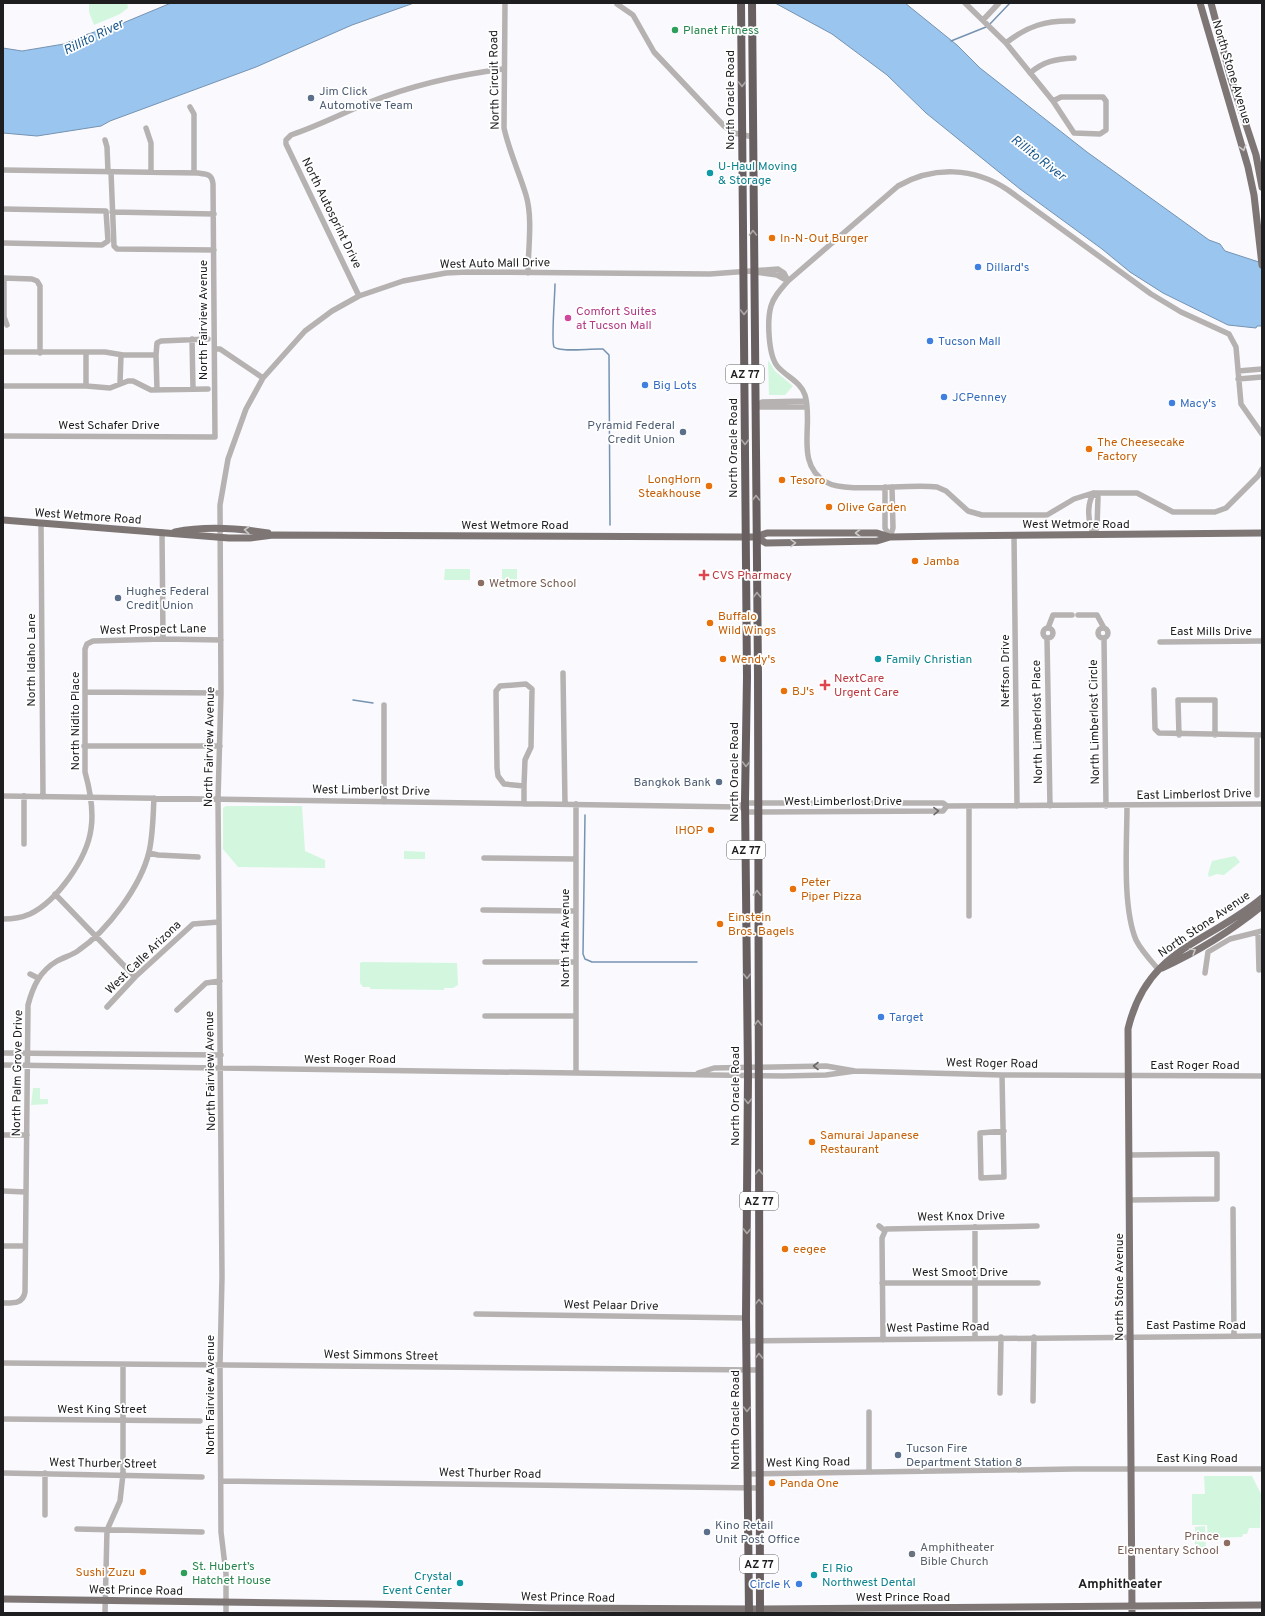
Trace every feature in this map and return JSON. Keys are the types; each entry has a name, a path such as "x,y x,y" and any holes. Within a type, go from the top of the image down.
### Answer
{"highway":[{"name":"North Oracle Road","path":"741,3 747,677 743,807 746,894 748,1071 746,1318 749,1611"},
{"name":"North Oracle Road","path":"752,3 758,676 760,1611"},
{"path":"741,21 746,24 748,67 753,76"},
{"path":"746,612 751,626 752,670 758,676"},
{"path":"747,677 752,684 753,730 758,738"},
{"path":"746,894 751,915 752,932 758,937"},
{"path":"746,937 753,941 753,966 758,978"},
{"path":"747,1207 759,1207"}],"main road":[{"name":"North Stone Avenue","path":"1200,3 1243,148 1259,213 1262,265"},
{"name":"North Stone Avenue","path":"1211,3 1231,79 1256,155 1262,187"},
{"name":"West Wetmore Road","path":"3,520 220,538 250,538 273,534"},
{"name":"West Wetmore Road","path":"171,533 192,529 220,529 250,530 273,534 756,537 766,544 877,541 890,537 1262,533"},
{"name":"North Stone Avenue","path":"1132,1610 1128,1029 1133,1008 1145,985 1166,960 1249,909 1262,898"},
{"name":"North Stone Avenue","path":"1158,969 1201,946 1244,920 1262,906"},
{"name":"West Prince Road","path":"3,1599 749,1611 1132,1610 1262,1605"}],"street":[{"name":"North Circuit Road","path":"505,3 503,69 504,128 508,148 526,197 528,273"},
{"path":"616,3 633,15 654,52 724,126 734,134 753,137"},
{"path":"965,3 985,20 1006,43 1053,102 1074,132 1100,134 1106,130 1106,101 1100,96 1066,96 1053,102"},
{"path":"985,20 998,3"},
{"path":"1006,43 1017,33 1033,26 1052,21 1073,21"},
{"path":"1030,73 1044,62 1057,59 1074,58"},
{"name":"North Autosprint Drive","path":"359,296 286,144 286,140 291,135 370,102 422,84 468,74 503,69"},
{"path":"3,170 194,172 194,114 190,107"},
{"path":"146,128 151,143 151,172"},
{"path":"105,140 107,147 114,246 117,249 214,250"},
{"path":"1262,434 1242,408 1235,343 1227,332 1205,324 1166,303 1008,190 992,180 973,174 940,171 918,177 898,186 788,281 777,294 771,308 770,350 774,361 778,367 802,389 807,404 808,458 812,470 817,476 837,487 892,486 940,488 968,511 982,515 1047,514 1079,497 1094,493 1137,493 1146,496 1164,509 1173,512 1218,512 1226,508 1258,476 1262,469"},
{"name":"North Fairview Avenue","path":"194,172 209,174 212,176 214,184 215,437"},
{"path":"3,209 106,211 108,241 102,245 3,243"},
{"path":"112,212 214,214"},
{"name":"West Auto Mall Drive","path":"220,529 220,505 228,459 246,409 263,378 305,331 332,311 359,296 403,281 446,273 710,274 778,270 784,273 788,281"},
{"path":"7,325 4,317 3,278 32,279 37,281 40,286 40,353"},
{"path":"192,339 193,389"},
{"path":"157,390 156,355 158,343 161,340 208,339"},
{"path":"214,348 220,349 263,378"},
{"path":"3,352 105,352 121,355 156,355"},
{"path":"86,353 86,386"},
{"path":"120,383 121,355"},
{"path":"1238,371 1262,369"},
{"path":"1238,379 1262,377"},
{"path":"3,386 86,386 110,388 120,383 133,381 147,389 208,389"},
{"path":"755,407 762,402 807,404"},
{"name":"West Schafer Drive","path":"3,436 215,437"},
{"path":"890,537 893,528 892,486"},
{"path":"885,487 885,528 890,537"},
{"path":"1094,493 1098,497 1097,527 1094,535"},
{"name":"North Idaho Lane","path":"41,523 43,796"},
{"name":"North Fairview Avenue","path":"220,529 221,693 218,799 222,1292 220,1364 222,1532 226,1574 226,1613"},
{"path":"162,532 163,639"},
{"name":"Neffson Drive","path":"1014,536 1017,806"},
{"name":"North Limberlost Circle","path":"1047,638 1043,636 1043,632 1048,628 1053,615 1097,614 1104,628 1099,632 1100,636 1104,638 1106,806"},
{"name":"North Limberlost Place","path":"1047,638 1050,806"},
{"name":"West Prospect Lane","path":"87,644 93,641 163,639 221,640"},
{"name":"East Mills Drive","path":"1160,642 1262,641"},
{"name":"North Nidito Place","path":"3,919 15,919 30,913 55,894 77,867 87,846 91,829 91,797 85,772 84,746 86,692 85,649 87,644"},
{"path":"563,673 566,804"},
{"path":"524,786 504,784 498,776 496,691 500,686 526,684 532,689 531,747 524,760 524,786 524,804"},
{"path":"1154,690 1155,729 1159,733 1179,735 1259,735 1257,794"},
{"path":"86,692 221,693"},
{"path":"1179,735 1178,700 1214,700 1215,735"},
{"path":"384,705 384,802"},
{"path":"84,746 220,746"},
{"name":"West Limberlost Drive","path":"3,796 743,807 758,803 943,803 947,806 1127,806"},
{"path":"24,796 24,844"},
{"name":"North Palm Grove Drive","path":"3,1302 24,1301 25,1292 29,1066 28,1005 32,988 38,978 57,961 79,950 125,902 149,853 153,827 154,798"},
{"path":"911,811 913,806 917,803"},
{"name":"North 14th Avenue","path":"576,804 576,1072"},
{"path":"855,812 860,808 861,804"},
{"name":"East Limberlost Drive","path":"1127,806 1262,804"},
{"name":"West Limberlost Drive","path":"743,807 758,812 855,812 943,811 947,806"},
{"path":"969,806 969,916"},
{"path":"1127,806 1128,900 1130,921 1137,941 1158,969"},
{"path":"149,853 158,855 198,856"},
{"path":"484,858 576,859"},
{"path":"55,894 135,976"},
{"path":"483,910 575,911"},
{"name":"West Calle Arizona","path":"107,1007 135,976 193,924 219,922"},
{"path":"1205,973 1208,952 1230,939 1260,932 1259,970"},
{"path":"485,962 576,962"},
{"path":"30,974 38,978"},
{"path":"177,1010 206,983 220,981"},
{"path":"485,1016 576,1016"},
{"path":"3,1053 221,1055"},
{"name":"West Roger Road","path":"3,1065 696,1074 714,1068 826,1075 855,1071"},
{"name":"West Roger Road","path":"759,1071 826,1066 855,1071 1002,1075 1128,1075"},
{"path":"1002,1075 1004,1131 1004,1177 981,1178 980,1133 1004,1131"},
{"name":"East Roger Road","path":"1128,1075 1262,1076"},
{"path":"3,1135 27,1135"},
{"path":"1129,1155 1217,1154 1217,1199 1129,1200"},
{"path":"3,1191 26,1192"},
{"path":"1233,1209 1234,1336"},
{"path":"879,1226 885,1230 882,1238 883,1340"},
{"name":"West Knox Drive","path":"885,1230 891,1228 1037,1226"},
{"path":"975,1227 975,1338"},
{"path":"3,1246 25,1246"},
{"name":"West Smoot Drive","path":"882,1283 1038,1283"},
{"name":"West Pelaar Drive","path":"476,1314 746,1318"},
{"name":"East Pastime Road","path":"1130,1336 1262,1336"},
{"name":"West Pastime Road","path":"747,1341 1130,1336"},
{"path":"1000,1393 1001,1337"},
{"path":"1033,1401 1034,1337"},
{"name":"West Simmons Street","path":"3,1363 759,1370"},
{"path":"105,1613 107,1530 120,1501 123,1474 123,1365"},
{"path":"869,1412 869,1472"},
{"name":"West King Street","path":"3,1419 200,1421"},
{"name":"East King Road","path":"1132,1470 1262,1469"},
{"name":"West King Road","path":"748,1474 1132,1470"},
{"name":"West Thurber Street","path":"3,1473 123,1474 202,1477"},
{"path":"45,1473 45,1515"},
{"name":"West Thurber Road","path":"222,1481 759,1488"},
{"path":"77,1529 202,1532"}],"green space":[{"path":"89,3 127,3 128,8 120,14 94,25 89,12"},
{"path":"768,360 775,371 793,386 785,395 769,395"},
{"path":"445,569 470,569 470,580 444,580"},
{"path":"502,569 517,569 517,581 502,581"},
{"path":"226,806 302,806 305,851 325,860 325,868 238,867 223,849 223,808"},
{"path":"404,851 425,852 425,859 404,859"},
{"path":"1235,856 1240,862 1224,875 1217,874 1209,877 1208,874 1212,861"},
{"path":"360,963 457,963 458,985 453,988 444,988 444,990 370,989 370,987 363,987 360,983"},
{"path":"33,1088 40,1088 40,1099 48,1099 48,1104 31,1105"},
{"path":"1204,1476 1252,1476 1261,1494 1260,1528 1249,1528 1247,1534 1243,1534 1242,1537 1208,1538 1207,1525 1192,1525 1192,1494 1205,1494"},
{"path":"1205,1526 1206,1550 1195,1550 1195,1527"}],"water":[{"name":"Rillito River","path":"171,3 414,3 352,25 256,67 110,121 101,126 37,136 3,133 3,48 22,51 64,44 85,35 123,23"},
{"name":"Rillito River","path":"775,3 905,3 957,45 980,68 1087,152 1209,240 1220,244 1225,251 1262,263 1262,326 1257,326 1256,328 1228,325 1163,293 1130,272 1102,249 1020,189 926,113 887,75 832,34"}],"waterway":[{"path":"989,25 1010,3"},
{"path":"951,41 986,27"},
{"path":"555,284 553,328 554,347 563,350 603,349 609,355 610,525"},
{"path":"353,700 373,703"},
{"path":"585,815 583,954 585,959 592,962 697,962"}],"place":[{"name":"Planet Fitness","path":"675,30"},
{"name":"Jim Click Automotive Team","path":"311,98"},
{"name":"U-Haul Moving & Storage","path":"710,173"},
{"name":"In-N-Out Burger","path":"772,238"},
{"name":"Dillard's","path":"978,267"},
{"name":"Comfort Suites at Tucson Mall","path":"568,318"},
{"name":"Tucson Mall","path":"930,341"},
{"name":"Big Lots","path":"645,385"},
{"name":"JCPenney","path":"944,397"},
{"name":"Macy's","path":"1172,403"},
{"name":"Pyramid Federal Credit Union","path":"683,432"},
{"name":"The Cheesecake Factory","path":"1089,449"},
{"name":"Tesoro","path":"782,480"},
{"name":"LongHorn Steakhouse","path":"709,486"},
{"name":"Olive Garden","path":"829,507"},
{"name":"Jamba","path":"915,561"},
{"name":"CVS Pharmacy","path":"704,575"},
{"name":"Wetmore School","path":"481,583"},
{"name":"Hughes Federal Credit Union","path":"118,598"},
{"name":"Buffalo Wild Wings","path":"710,623"},
{"name":"Wendy's","path":"723,659"},
{"name":"Family Christian","path":"878,659"},
{"name":"NextCare Urgent Care","path":"825,685"},
{"name":"BJ's","path":"784,691"},
{"name":"Bangkok Bank","path":"719,782"},
{"name":"IHOP","path":"711,830"},
{"name":"Peter Piper Pizza","path":"793,889"},
{"name":"Einstein Bros. Bagels","path":"720,924"},
{"name":"Target","path":"881,1017"},
{"name":"Samurai Japanese Restaurant","path":"812,1142"},
{"name":"eegee","path":"785,1249"},
{"name":"Tucson Fire Department Station 8","path":"898,1455"},
{"name":"Panda One","path":"772,1483"},
{"name":"Kino Retail Unit Post Office","path":"707,1532"},
{"name":"Prince Elementary School","path":"1227,1543"},
{"name":"Amphitheater Bible Church","path":"912,1554"},
{"name":"Sushi Zuzu","path":"143,1572"},
{"name":"St. Hubert’s Hatchet House","path":"184,1573"},
{"name":"El Rio Northwest Dental","path":"814,1575"},
{"name":"Crystal Event Center","path":"460,1583"},
{"name":"Circle K","path":"799,1584"}],"district":[{"name":"Amphitheater","path":"1120,1583"}]}
